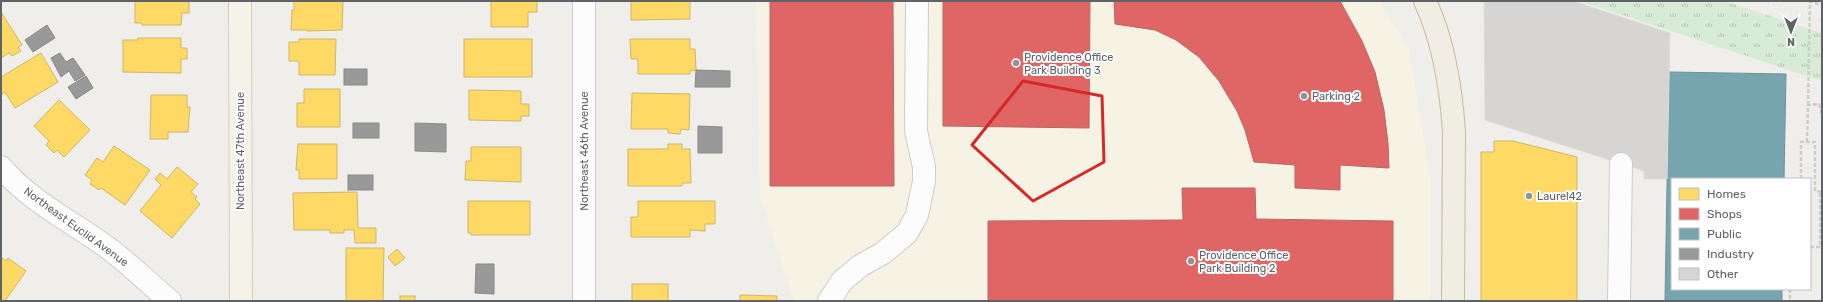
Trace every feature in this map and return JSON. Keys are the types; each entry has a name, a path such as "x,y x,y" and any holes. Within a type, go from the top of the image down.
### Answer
{"highway":[{"path":"1428,7 1443,52 1452,104 1454,132 1453,301"}],"main road":[{"name":"Northeast 47th Avenue","path":"240,1 241,301"}],"street":[{"name":"Northeast 46th Avenue","path":"584,1 584,301"},
{"path":"829,301 842,281 860,266 883,253 908,233 917,215 924,181 924,167 916,131 917,1"},
{"path":"1619,301 1621,164"},
{"name":"Northeast Euclid Avenue","path":"1,167 30,195 52,212 102,244 170,301"}],"path":[{"path":"1807,142 1809,1 1822,5"},
{"path":"1808,105 1819,104 1822,115"},
{"path":"1801,178 1801,142 1815,142 1815,191 1821,192 1820,247 1811,247"},
{"path":"1790,290 1790,301"}],"highlighted area":[{"path":"1023,81 1102,96 1104,162 1033,201 972,145"}],"shaded area":[{"path":"756,1 1379,1 1409,50 1431,183 1430,301 794,301 760,196"}],"green space":[{"path":"1580,1 1724,1 1822,33 1822,81"}],"building: Homes":[{"path":"135,1 189,1 189,13 182,13 181,25 142,25 142,23 135,23"},
{"path":"294,1 343,1 342,30 291,30"},
{"path":"491,1 537,1 537,12 528,12 528,27 491,27"},
{"path":"631,1 690,1 690,19 631,20"},
{"path":"1,12 22,45 18,47 21,51 12,56 9,53 1,58"},
{"path":"138,38 181,38 181,48 187,48 187,59 181,59 181,73 123,72 123,40 138,40"},
{"path":"299,39 336,39 335,75 299,75 299,61 289,61 289,42 299,42"},
{"path":"464,39 532,39 532,77 464,77"},
{"path":"630,39 690,39 690,49 695,49 696,70 690,71 690,74 638,74 638,59 631,59"},
{"path":"41,53 58,82 15,108 5,92 1,95 1,77"},
{"path":"304,89 340,89 340,127 297,127 297,103 304,103"},
{"path":"469,90 521,91 521,104 529,104 529,116 521,116 521,121 469,120"},
{"path":"632,93 690,94 689,130 681,129 680,134 668,133 668,129 631,129"},
{"path":"151,95 187,95 187,107 190,107 188,132 168,132 168,139 150,139"},
{"path":"59,100 90,130 64,157 57,150 54,153 46,145 49,141 34,126"},
{"name":"Laurel42","path":"1494,141 1513,141 1577,157 1577,301 1481,301 1481,152 1494,152"},
{"path":"298,144 337,144 337,179 299,179 299,170 296,170"},
{"path":"668,144 682,144 682,149 690,149 691,183 682,183 682,186 628,186 628,149 668,149"},
{"path":"114,146 150,170 125,205 101,188 99,190 90,184 92,180 85,175 97,158 103,162"},
{"path":"471,147 521,147 521,182 465,180 466,161 471,161"},
{"path":"177,167 198,184 191,192 197,197 195,199 200,204 172,238 140,211 161,185 155,179 160,173 167,179"},
{"path":"357,192 358,228 376,228 376,243 355,243 354,230 344,230 344,233 330,233 330,230 294,230 293,193"},
{"path":"468,201 530,201 530,235 471,235 471,233 468,233"},
{"path":"638,201 715,201 715,224 705,224 705,231 690,230 690,237 631,237 631,217 638,217"},
{"path":"346,248 384,248 383,301 346,301"},
{"path":"397,249 405,258 395,266 388,257"},
{"path":"1,257 6,261 8,258 26,271 5,301 1,301"},
{"path":"632,284 668,284 668,301 632,301"},
{"path":"740,295 777,296 777,301 740,301"},
{"path":"400,296 415,296 415,301 400,301"}],"building: Shops":[{"path":"770,1 893,1 894,186 770,186"},
{"name":"Providence Office Park Building 3","path":"943,1 1090,1 1089,128 943,126"},
{"name":"Parking 2","path":"1114,1 1340,1 1362,41 1375,72 1384,110 1389,168 1340,165 1340,190 1295,188 1295,165 1254,162 1245,130 1237,111 1219,81 1199,57 1176,40 1155,30 1115,24"},
{"name":"Providence Office Park Building 2","path":"1182,188 1255,188 1256,219 1393,221 1393,301 988,301 988,221 1183,220"}],"building: Public":[{"path":"1669,72 1786,74 1784,178 1671,178 1671,290 1782,290 1782,301 1665,301"}],"building: Industry":[{"path":"47,25 55,38 33,52 25,40"},
{"path":"60,53 66,62 73,58 85,75 75,81 69,71 61,77 51,58"},
{"path":"344,69 367,69 367,85 344,85"},
{"path":"696,70 730,71 730,87 695,87"},
{"path":"86,76 93,88 76,99 68,87"},
{"path":"353,123 379,123 379,138 353,138"},
{"path":"415,123 446,124 446,152 415,151"},
{"path":"698,126 722,127 722,153 698,153"},
{"path":"348,175 373,175 373,190 348,190"},
{"path":"476,264 494,264 494,294 475,293"}],"building: Other":[{"path":"1484,1 1573,1 1670,33 1667,179 1644,179 1644,171 1485,120"}],"railway":[{"path":"1762,1 1822,21"}],"place":[{"name":"Providence Office Park Building 3","path":"1016,63"},
{"name":"Parking 2","path":"1304,96"},
{"name":"Laurel42","path":"1529,196"},
{"name":"Providence Office Park Building 2","path":"1191,261"}]}
